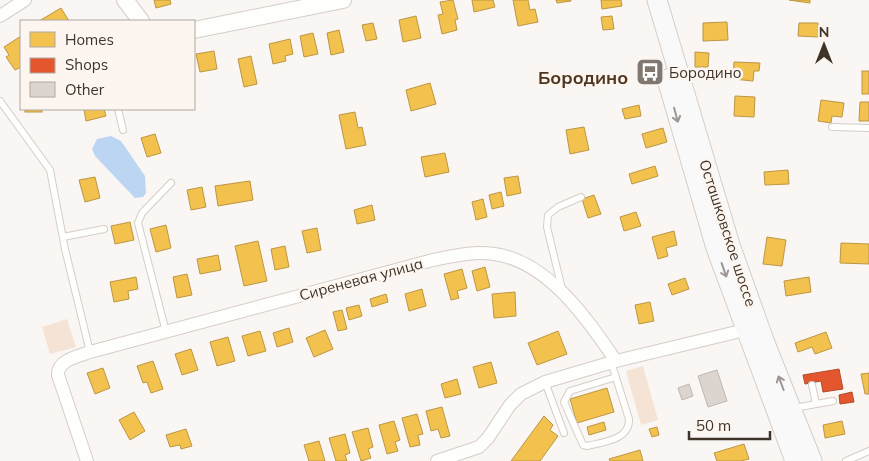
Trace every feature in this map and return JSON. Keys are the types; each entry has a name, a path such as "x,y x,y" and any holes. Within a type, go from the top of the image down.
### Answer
{"main road":[{"name":"Осташковское шоссе","path":"644,0 685,148 716,248 795,461"},
{"name":"Осташковское шоссе","path":"657,0 730,244 790,408 812,461"}],"street":[{"path":"0,16 25,0"},
{"path":"125,0 140,20"},
{"path":"195,30 343,0"},
{"name":"Сиреневая улица","path":"88,461 58,375 60,367 69,360 90,352 456,255 494,254 509,257 549,280 585,315 614,361"},
{"path":"438,461 460,458 479,447 488,438 510,405 521,394 545,382 614,361 745,330"}],"lane":[{"path":"0,101 50,170 63,237 90,352"},
{"path":"118,110 122,130"},
{"path":"832,127 869,128"},
{"path":"166,332 138,222 142,213 172,184"},
{"path":"564,295 547,226 548,215 558,207 581,197"},
{"path":"63,237 104,229"},
{"path":"614,361 616,377 629,419 629,426 621,436 587,446 583,445 564,405 566,395 570,391 616,377"},
{"path":"545,382 564,433"},
{"path":"812,385 816,404"},
{"path":"790,408 833,401"},
{"path":"846,461 869,451"}],"shaded area":[{"path":"67,319 76,347 50,354 42,327"},
{"path":"643,366 658,420 641,425 626,371"}],"water":[{"path":"111,136 121,141 145,176 146,193 143,197 135,198 95,156 92,149 97,139"}],"building: Homes":[{"path":"154,0 170,0 171,4 156,8"},
{"path":"453,0 458,19 455,20 457,30 442,34 438,15 443,14 440,2"},
{"path":"472,0 493,0 495,7 474,12"},
{"path":"513,0 528,0 530,10 535,9 538,22 518,26"},
{"path":"556,0 571,0 571,1 557,3"},
{"path":"601,0 621,0 622,6 602,9"},
{"path":"789,0 810,0 810,3"},
{"path":"61,8 68,20 41,20"},
{"path":"416,16 421,38 403,42 399,20"},
{"path":"612,16 614,29 603,30 601,17"},
{"path":"727,22 728,40 703,41 703,23"},
{"path":"373,23 377,39 366,41 362,25"},
{"path":"799,23 818,23 818,37 798,36"},
{"path":"339,30 344,52 331,55 327,33"},
{"path":"313,33 318,54 304,57 300,36"},
{"path":"20,37 20,68 15,70 6,57 9,55 4,47"},
{"path":"290,39 293,54 285,56 286,61 273,64 269,44"},
{"path":"214,51 217,69 200,72 196,54"},
{"path":"695,52 709,53 708,67 695,67"},
{"path":"251,56 257,84 244,87 238,59"},
{"path":"734,62 760,63 759,71 754,71 753,81 733,79"},
{"path":"862,71 869,71 869,94 862,94"},
{"path":"430,83 436,104 411,111 406,90"},
{"path":"735,96 755,97 754,117 734,116"},
{"path":"821,100 844,103 842,117 832,116 831,123 818,121"},
{"path":"860,102 869,102 869,121 859,121"},
{"path":"639,105 641,116 625,119 622,109"},
{"path":"25,110 42,110 42,112 25,112"},
{"path":"84,110 104,110 106,116 86,121"},
{"path":"355,112 358,128 362,127 366,145 346,149 339,115"},
{"path":"584,127 589,150 570,154 566,130"},
{"path":"663,128 667,142 646,148 642,134"},
{"path":"155,134 161,153 147,157 141,138"},
{"path":"445,153 449,172 425,177 421,157"},
{"path":"655,166 658,176 632,184 629,174"},
{"path":"788,170 789,184 765,185 764,172"},
{"path":"518,176 521,193 507,196 504,178"},
{"path":"95,177 100,198 85,202 79,180"},
{"path":"250,181 253,200 218,206 215,186"},
{"path":"202,187 206,207 191,210 187,190"},
{"path":"501,192 504,206 492,209 489,195"},
{"path":"594,195 601,214 588,218 582,199"},
{"path":"483,199 487,217 476,220 472,202"},
{"path":"372,205 375,220 357,224 354,210"},
{"path":"636,212 641,226 624,231 620,217"},
{"path":"130,222 134,240 115,244 111,226"},
{"path":"166,225 171,248 156,252 150,229"},
{"path":"317,228 321,250 307,253 302,231"},
{"path":"674,231 677,245 666,248 668,256 658,259 652,237"},
{"path":"767,237 786,240 782,266 763,264"},
{"path":"258,241 267,281 244,286 235,246"},
{"path":"841,243 869,244 869,264 840,263"},
{"path":"285,246 289,267 275,270 271,249"},
{"path":"218,255 221,270 200,274 197,259"},
{"path":"485,267 490,287 477,291 472,271"},
{"path":"462,269 467,288 457,291 459,298 451,300 444,274"},
{"path":"187,274 192,295 177,298 173,277"},
{"path":"136,277 138,289 128,291 129,299 114,302 110,282"},
{"path":"809,277 811,292 786,296 784,281"},
{"path":"685,278 689,289 672,295 668,284"},
{"path":"422,289 426,306 409,311 405,294"},
{"path":"515,292 516,316 494,318 492,294"},
{"path":"386,294 388,302 372,307 370,299"},
{"path":"650,302 654,321 639,324 635,305"},
{"path":"359,305 362,316 349,320 346,308"},
{"path":"342,310 347,329 338,331 333,312"},
{"path":"289,328 293,342 277,347 273,333"},
{"path":"325,330 333,349 314,357 306,338"},
{"path":"260,331 266,351 248,356 242,336"},
{"path":"558,331 567,354 537,365 528,343"},
{"path":"826,332 832,348 815,354 812,347 798,352 795,343"},
{"path":"228,337 235,361 217,366 210,342"},
{"path":"191,349 198,370 182,375 175,354"},
{"path":"153,361 163,389 151,393 147,382 143,383 137,366"},
{"path":"491,362 497,383 479,388 473,367"},
{"path":"103,368 110,388 95,394 87,373"},
{"path":"869,373 869,394 865,394 861,374"},
{"path":"457,379 461,394 445,398 441,384"},
{"path":"607,388 614,412 577,423 570,399"},
{"path":"442,407 450,436 441,438 438,429 431,431 426,411"},
{"path":"134,412 145,431 130,440 119,420"},
{"path":"417,414 423,434 418,435 420,445 410,447 402,418"},
{"path":"544,416 553,425 550,430 558,436 540,461 511,461"},
{"path":"394,421 400,440 395,442 398,451 387,454 379,425"},
{"path":"842,421 845,434 825,438 823,425"},
{"path":"604,422 606,430 589,435 587,427"},
{"path":"657,427 659,435 652,437 649,429"},
{"path":"368,428 373,447 368,449 371,458 361,461 352,432"},
{"path":"186,429 192,446 181,449 180,445 170,447 166,435"},
{"path":"345,434 350,453 345,455 347,461 336,461 329,438"},
{"path":"319,441 325,461 309,461 304,445"},
{"path":"744,444 749,459 717,461 714,453"},
{"path":"640,450 643,461 610,461 609,459"}],"building: Shops":[{"path":"839,369 843,389 823,392 821,381 805,384 803,375"},
{"path":"852,392 854,402 840,404 839,395"}],"building: Other":[{"path":"717,370 727,401 708,407 698,376"},
{"path":"689,384 693,396 682,400 678,388"}],"place":[{"name":"Бородино","path":"650,72"}],"district":[{"name":"Бородино","path":"583,77"}]}
